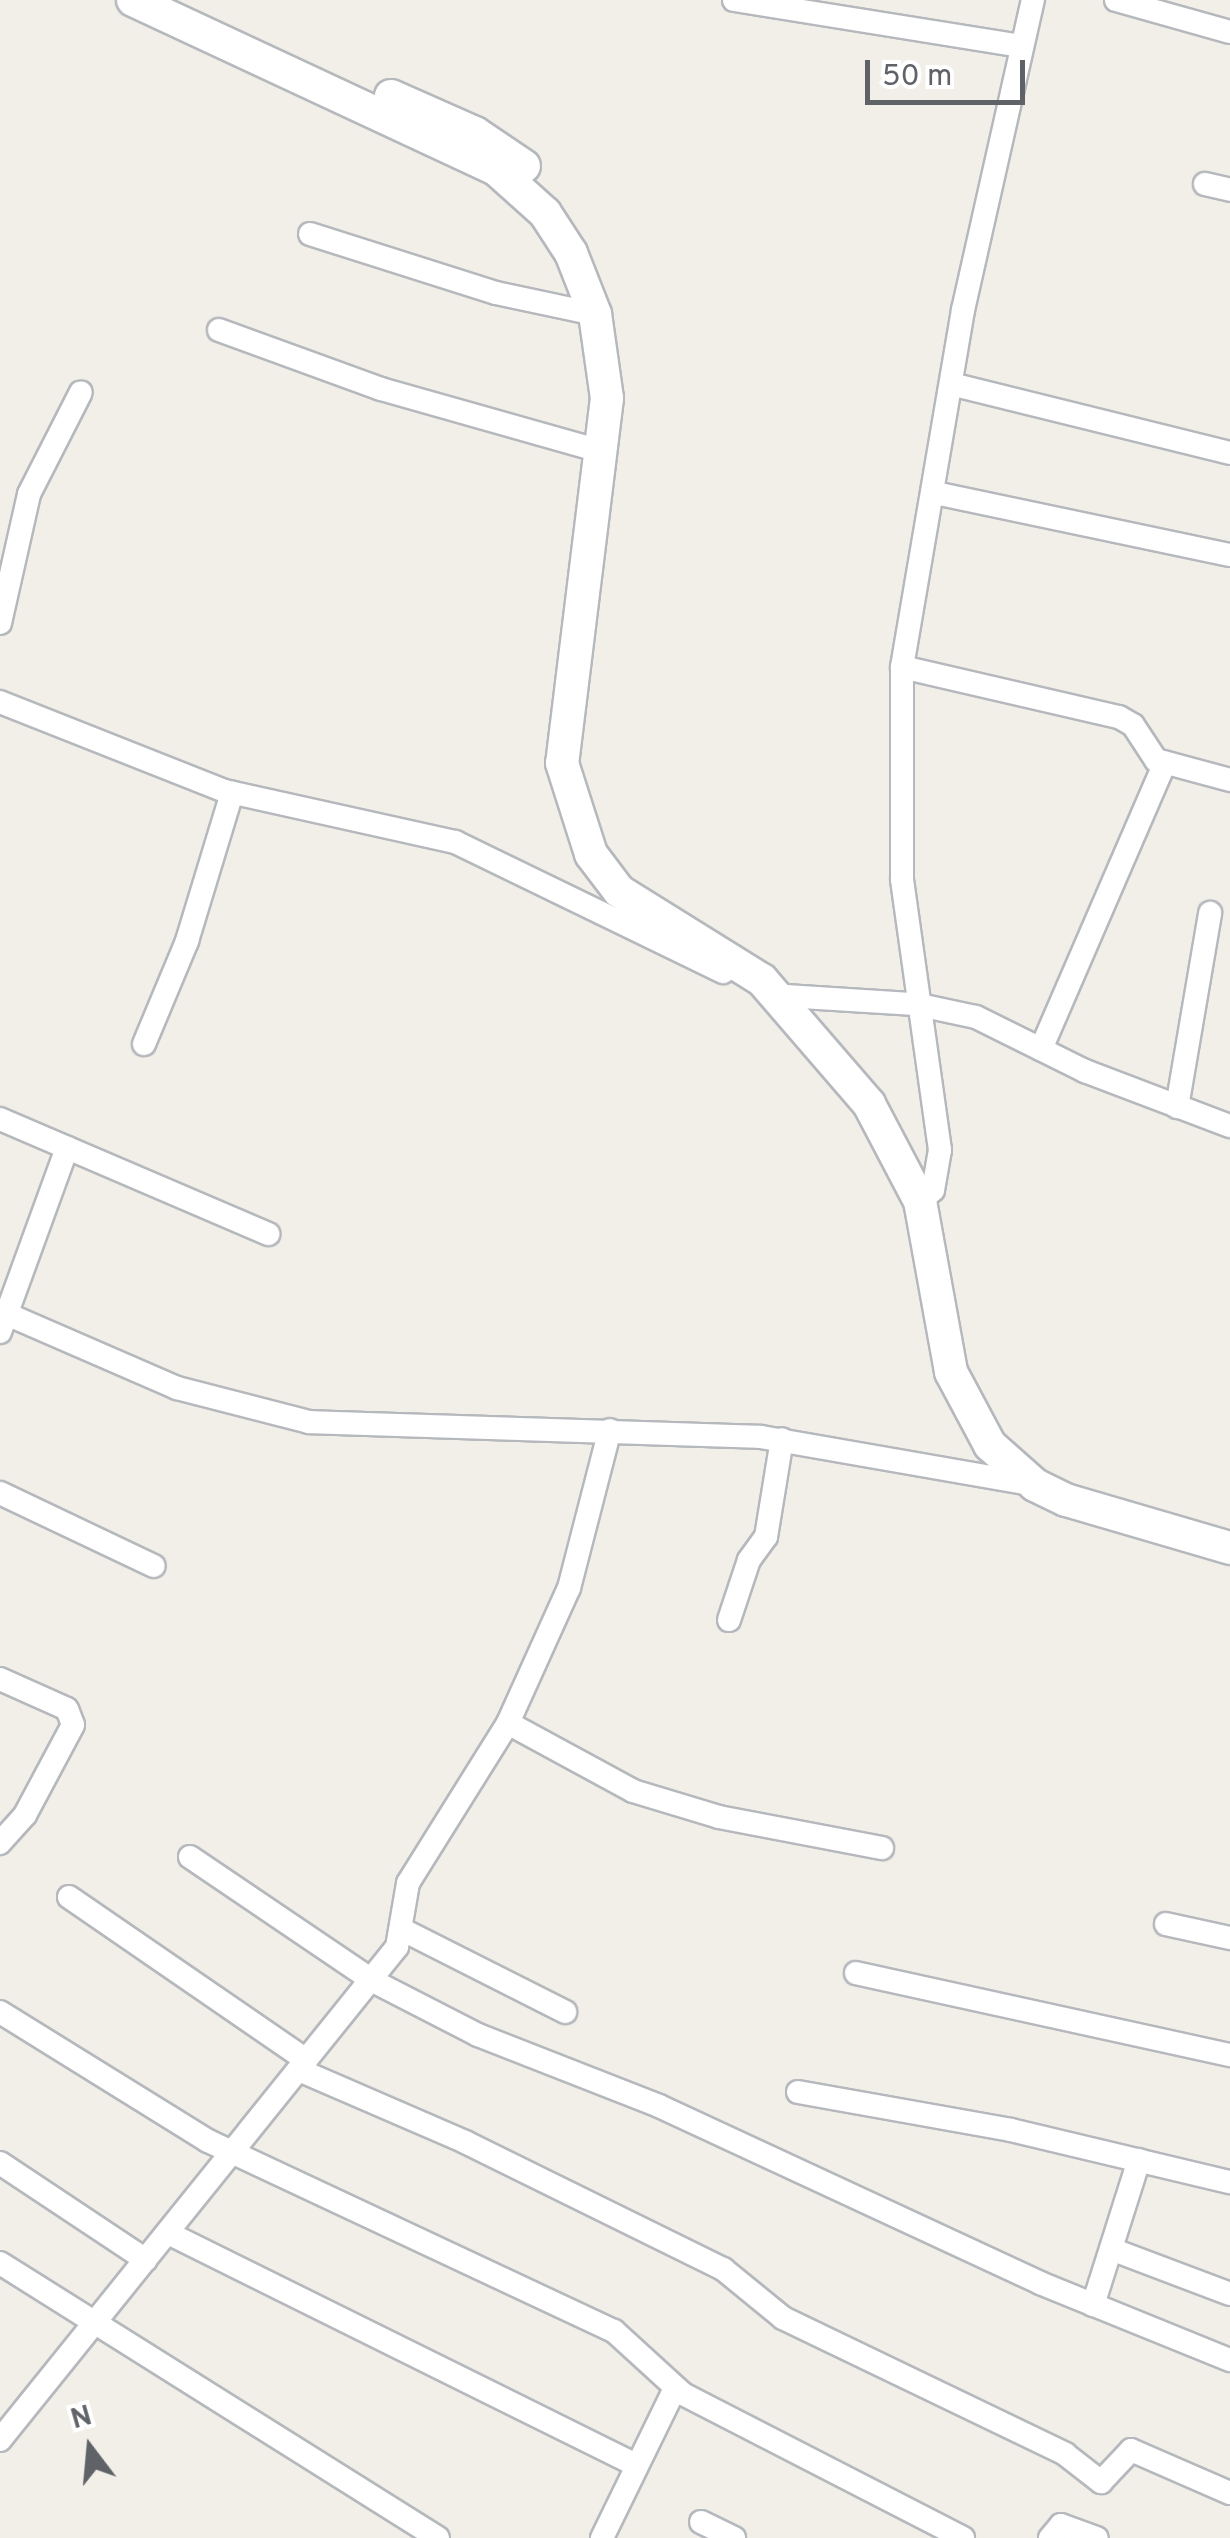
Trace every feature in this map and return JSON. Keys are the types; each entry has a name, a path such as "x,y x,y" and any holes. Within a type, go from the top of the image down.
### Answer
{"main road":[{"path":"133,0 496,169 546,213 571,254 595,314 608,398 604,452 566,693 562,763 576,822 619,891 790,998"},
{"path":"172,0 475,133 521,163 571,222 612,315 626,404 579,746 594,824 615,863 655,902 732,946 790,998 869,1104 926,1196 963,1352 976,1390 1018,1450 1084,1488 1230,1530"},
{"path":"926,1196 944,1339 962,1402 990,1445 1035,1485 1142,1526 1230,1548"}],"street":[{"path":"734,0 1020,46"},
{"path":"926,1196 938,1118 915,1004 900,840 902,667 951,384 1020,46 1033,0"},
{"path":"1116,0 1230,32"},
{"path":"1206,184 1230,190"},
{"path":"310,234 496,293 595,314"},
{"path":"218,330 382,389 604,452"},
{"path":"951,384 1230,453"},
{"path":"0,623 28,494 81,392"},
{"path":"935,493 1230,555"},
{"path":"902,667 1118,717 1165,763 1230,780"},
{"path":"0,702 232,792 455,842 790,998 915,1004 993,1023 1042,1050 1230,1126"},
{"path":"1042,1050 1165,763"},
{"path":"144,1044 187,941 232,792"},
{"path":"1177,1107 1210,912"},
{"path":"0,1119 268,1234"},
{"path":"66,1148 2,1319 176,1388 272,1416 348,1426 610,1430 782,1439 1035,1485"},
{"path":"0,2440 170,2234 397,1946 408,1883 508,1723 569,1588 610,1430"},
{"path":"729,1620 749,1560 766,1540 782,1439"},
{"path":"0,1493 154,1566"},
{"path":"0,1678 67,1709 73,1725 25,1815 0,1843"},
{"path":"508,1723 633,1791 719,1817 882,1848"},
{"path":"190,1857 373,1981 478,2035 659,2106 1092,2305 1230,2360"},
{"path":"69,1898 303,2065 723,2269 783,2318 1066,2454 1101,2482 1131,2450 1230,2493"},
{"path":"1166,1924 1230,1938"},
{"path":"400,1929 565,2012"},
{"path":"856,1973 1230,2056"},
{"path":"0,2012 234,2154 614,2331 675,2388 963,2538"},
{"path":"798,2092 1230,2182"},
{"path":"1092,2305 1139,2160"},
{"path":"0,2163 146,2260"},
{"path":"170,2234 636,2465"},
{"path":"1111,2249 1230,2294"},
{"path":"0,2263 438,2538"},
{"path":"602,2538 675,2388"},
{"path":"701,2522 734,2538"},
{"path":"1050,2538 1061,2525 1097,2538"}]}
